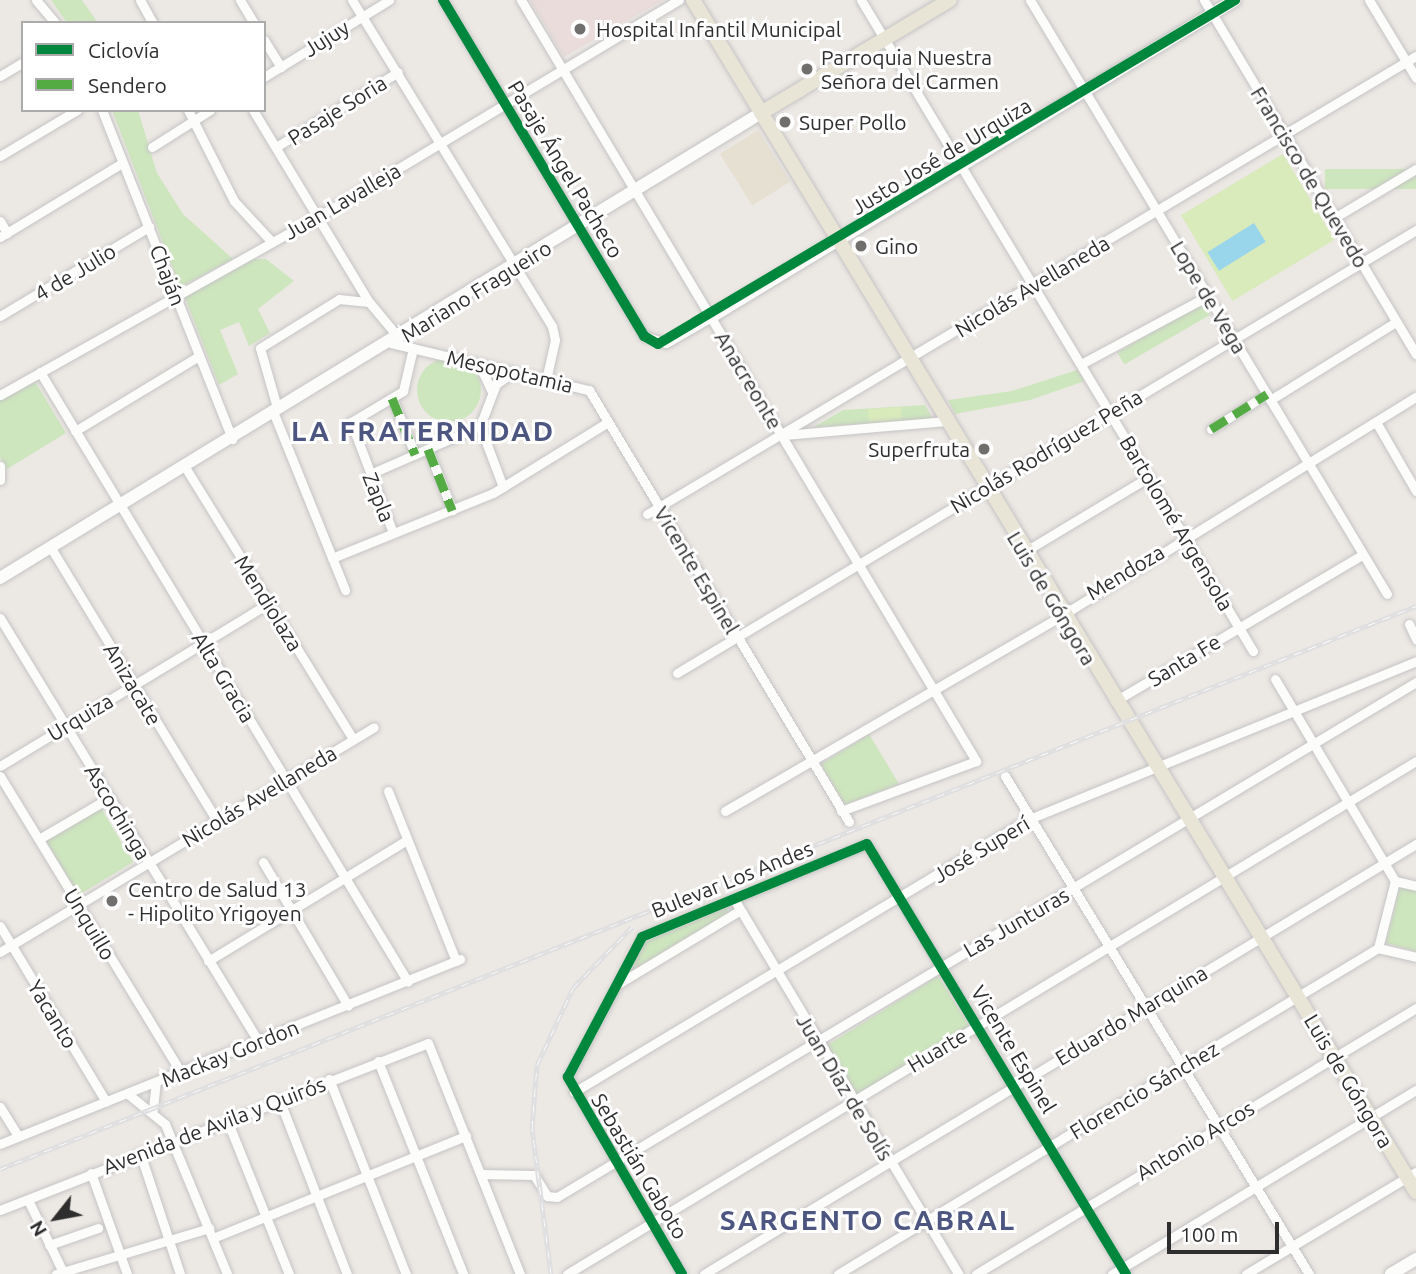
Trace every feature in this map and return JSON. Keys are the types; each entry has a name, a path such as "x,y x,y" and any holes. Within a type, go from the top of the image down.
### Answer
{"main road":[{"name":"Luis de Góngora","path":"693,0 1061,614 1157,765 1371,1118 1411,1175 1416,1192"},
{"name":"Mariano Fragueiro","path":"0,578 232,439 275,409 395,341 761,113 950,0"},
{"name":"Justo José de Urquiza","path":"711,317 1235,0"},
{"path":"1391,1274 1416,1259"}],"street":[{"path":"36,0 52,21"},
{"path":"140,0 152,21"},
{"path":"240,0 253,21"},
{"path":"352,0 364,15 555,333 546,380"},
{"name":"Jujuy","path":"266,76 389,0"},
{"name":"Pasaje Ángel Pacheco","path":"443,0 644,336 666,343"},
{"name":"Anacreonte","path":"521,0 976,761 841,811"},
{"name":"Juan Lavalleja","path":"0,395 175,293 319,216 679,0"},
{"name":"Bartolomé Argensola","path":"861,0 1253,651"},
{"name":"Lope de Vega","path":"1030,0 1387,594"},
{"name":"Francisco de Quevedo","path":"1204,0 1416,354"},
{"path":"1369,0 1416,78"},
{"path":"266,43 281,67"},
{"name":"Nicolás Avellaneda","path":"648,514 1416,56"},
{"path":"0,76 21,63"},
{"name":"Pasaje Soria","path":"276,147 398,72"},
{"path":"0,156 74,112"},
{"name":"Chaján","path":"103,112 232,439"},
{"path":"189,112 234,201 272,242"},
{"path":"152,147 207,112"},
{"path":"254,112 395,341"},
{"path":"0,221 4,235 122,163"},
{"path":"1334,218 1416,169"},
{"name":"4 de Julio","path":"0,316 149,227"},
{"name":"Nicolás Rodríguez Peña","path":"677,673 1416,230"},
{"path":"1081,364 1208,296"},
{"path":"345,590 275,409 260,348 339,299 369,302"},
{"name":"Justo José de Urquiza","path":"666,343 711,317"},
{"path":"1212,429 1396,322"},
{"name":"Mesopotamia","path":"395,341 413,348 589,390"},
{"path":"413,348 406,384 392,398 415,454"},
{"path":"75,431 199,356"},
{"path":"479,364 492,392"},
{"name":"Alta Gracia","path":"40,372 408,982"},
{"path":"503,487 480,426 492,392 513,372"},
{"name":"Vicente Espinel","path":"589,390 849,822"},
{"name":"Mendoza","path":"725,811 1061,614 1184,536 1416,397"},
{"name":"Zapla","path":"392,398 351,422 393,533"},
{"path":"782,435 946,421"},
{"path":"332,558 503,487 608,422"},
{"path":"1376,422 1416,491"},
{"path":"370,474 480,426"},
{"path":"428,449 452,510"},
{"path":"0,466 1,479"},
{"name":"Mendiolaza","path":"185,467 353,739"},
{"path":"1024,552 1149,477"},
{"name":"Anizacate","path":"51,548 217,821"},
{"name":"Santa Fe","path":"1115,701 1362,555"},
{"name":"Urquiza","path":"0,765 269,603"},
{"name":"Ascochinga","path":"0,618 258,1041"},
{"path":"1409,624 1416,639"},
{"name":"José Superí","path":"573,1092 1032,818 1416,661"},
{"path":"1275,680 1395,881 1378,948 1416,957"},
{"name":"Las Junturas","path":"481,1174 534,1175 544,1192 557,1197 1416,682"},
{"name":"Nicolás Avellaneda","path":"0,952 374,727"},
{"name":"Huarte","path":"567,1274 1416,761"},
{"name":"Unquillo","path":"0,776 181,1073"},
{"path":"1005,776 1309,1274"},
{"path":"208,961 408,840 388,791"},
{"path":"40,839 108,798"},
{"name":"Mackay Gordon","path":"0,1144 458,960 408,840"},
{"name":"Vicente Espinel","path":"867,844 1125,1271"},
{"name":"Bulevar Los Andes","path":"568,1077 642,937 867,844"},
{"name":"Eduardo Marquina","path":"704,1274 1416,844"},
{"path":"263,862 348,1006"},
{"path":"1395,881 1416,886"},
{"name":"Juan Díaz de Solís","path":"734,899 958,1274"},
{"name":"Bulevar Los Andes","path":"615,986 739,911"},
{"name":"Yacanto","path":"0,926 106,1102"},
{"name":"Florencio Sánchez","path":"838,1274 1378,948"},
{"name":"Antonio Arcos","path":"976,1274 1416,1008"},
{"name":"Avenida de Avila y Quirós","path":"0,1210 428,1042 466,1136"},
{"path":"377,1060 463,1274"},
{"name":"Sebastián Gaboto","path":"568,1077 573,1092 682,1274"},
{"path":"329,1080 406,1274"},
{"path":"153,1109 156,1082"},
{"path":"1112,1274 1125,1271 1256,1186 1416,1090"},
{"path":"128,1094 153,1109 172,1142 227,1274"},
{"path":"279,1099 347,1274"},
{"path":"0,1107 18,1136"},
{"path":"227,1120 289,1274"},
{"path":"28,1200 61,1273 168,1240 211,1233 267,1216 417,1158 466,1136 520,1274"},
{"path":"140,1153 180,1274"},
{"path":"91,1173 127,1274"},
{"path":"1246,1274 1411,1175"},
{"path":"50,1245 98,1228"}],"shaded area":[{"name":"Hospital Infantil Municipal","path":"530,0 663,0 564,57"},
{"path":"758,130 790,182 752,206 720,154"}],"green space":[{"path":"51,0 82,0 97,21 66,21"},
{"path":"113,112 139,112 157,173 183,214 233,259 180,287"},
{"path":"1283,154 1335,240 1233,301 1181,215"},
{"path":"1325,169 1416,169 1416,189 1325,189"},
{"path":"249,259 266,259 294,281 258,309 270,333 249,346 239,322 220,330 238,374 219,385 184,295"},
{"path":"1203,303 1210,315 1124,365 1117,352"},
{"path":"443,358 455,358 472,367 479,378 479,402 472,413 455,422 443,422 431,417 422,408 417,396 417,384 422,372 431,363"},
{"path":"1077,370 1085,381 1030,400 955,414 948,400 1012,391"},
{"path":"33,378 66,433 7,469 0,457 0,398"},
{"path":"925,405 933,419 814,427 843,410"},
{"path":"901,407 902,420 869,422 868,409"},
{"path":"869,734 899,784 845,805 821,764"},
{"path":"101,808 133,862 79,895 46,841"},
{"path":"1400,887 1416,891 1416,951 1386,943"},
{"path":"726,907 728,913 630,972 643,938"},
{"path":"938,976 969,1026 858,1095 827,1045"}],"water":[{"path":"1254,223 1266,242 1219,271 1207,252"}],"railway":[{"path":"0,1169 1416,606"},
{"path":"551,1274 532,1128 537,1065 573,988 632,927"}],"marked path":[{"path":"1211,429 1267,394"},
{"path":"392,398 415,454"},
{"path":"428,449 452,510"}],"cycle path":[{"path":"443,0 644,336 658,344 1235,0"},
{"path":"682,1274 568,1077 642,937 867,844 1126,1274"}],"place":[{"name":"Hospital Infantil Municipal","path":"580,29"},
{"name":"Parroquia Nuestra Señora del Carmen","path":"807,69"},
{"name":"Super Pollo","path":"785,122"},
{"name":"Gino","path":"861,246"},
{"name":"Superfruta","path":"984,449"},
{"name":"Centro de Salud 13 - Hipolito Yrigoyen","path":"112,901"}],"district":[{"name":"LA FRATERNIDAD","path":"423,431"},
{"name":"SARGENTO CABRAL","path":"868,1220"}]}
